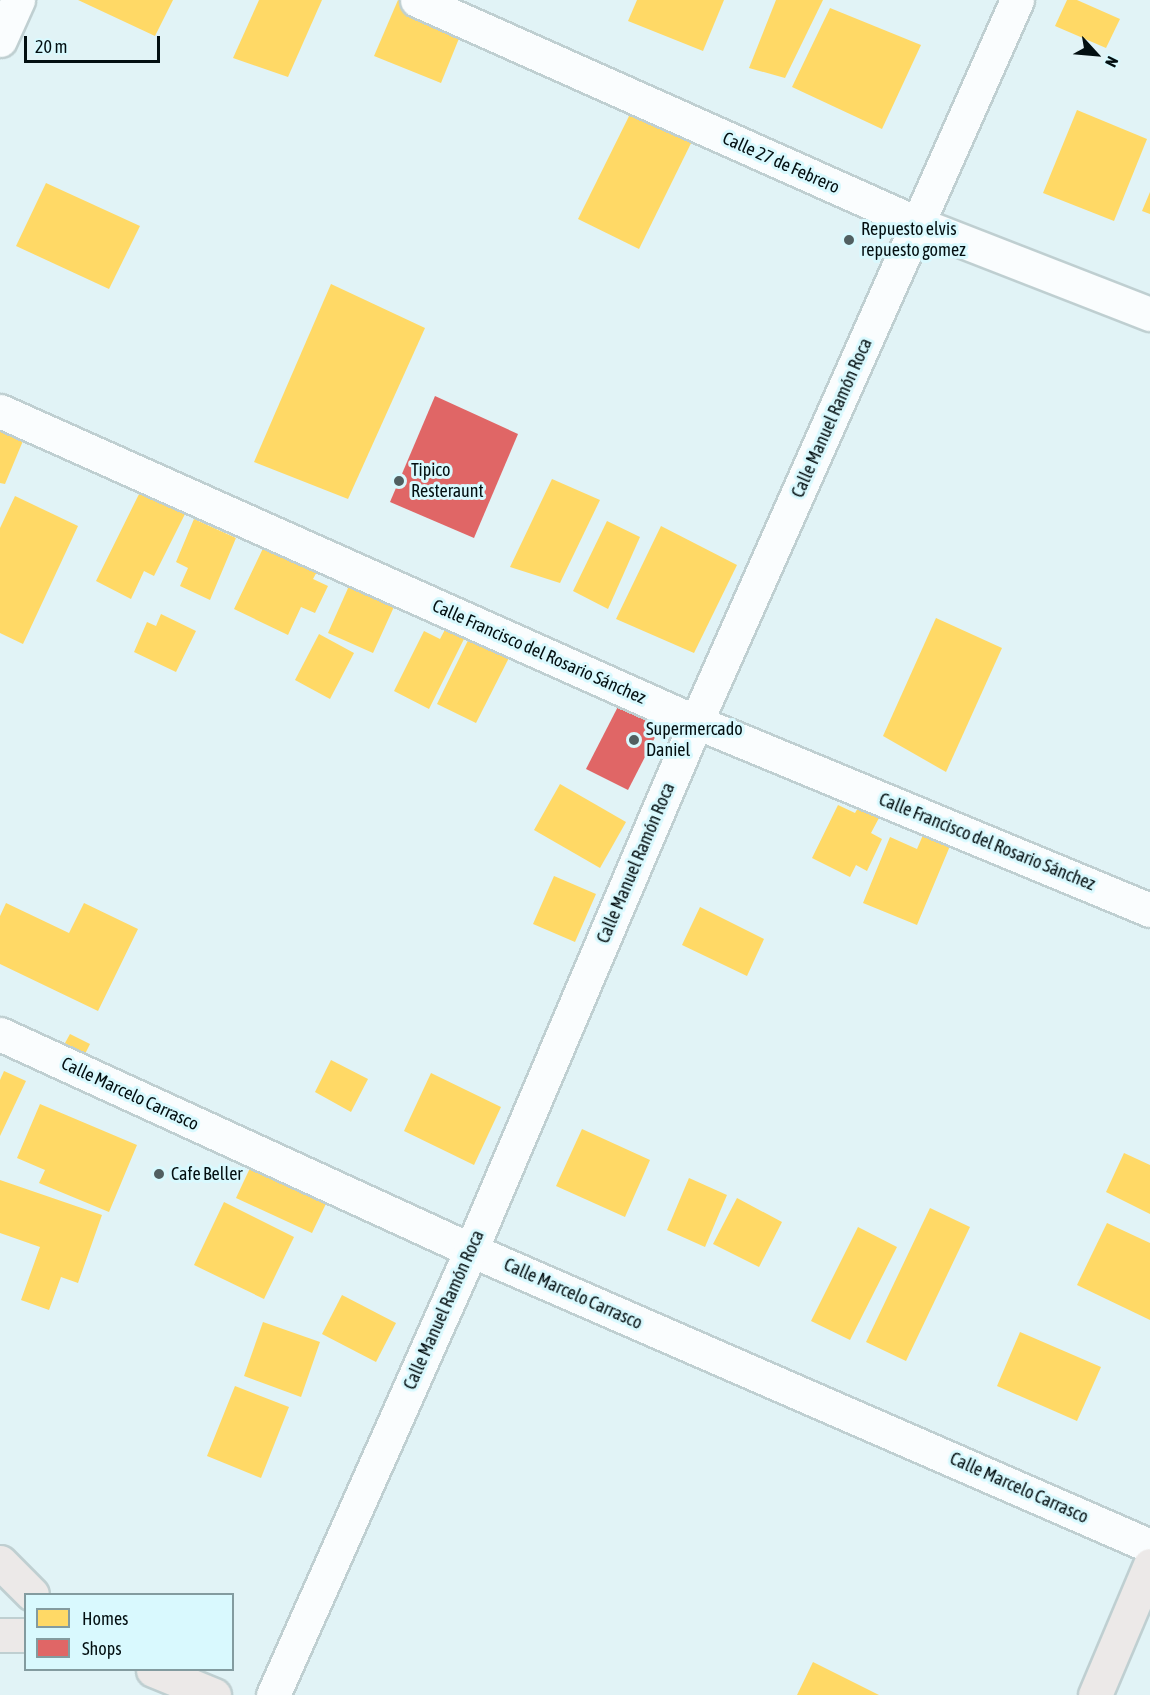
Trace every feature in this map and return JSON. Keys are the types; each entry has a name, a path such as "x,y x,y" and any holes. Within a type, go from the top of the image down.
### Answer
{"main road":[{"path":"0,1562 31,1593"},
{"path":"1095,1695 1150,1565"},
{"path":"0,1635 24,1635"},
{"path":"155,1671 214,1695"}],"street":[{"path":"0,40 18,0"},
{"name":"Calle 27 de Febrero","path":"417,0 918,224 1150,314"},
{"name":"Calle Manuel Ramón Roca","path":"273,1695 471,1250 696,722 1017,0"},
{"name":"Calle Francisco del Rosario Sánchez","path":"0,411 696,722 1150,910"},
{"name":"Calle Marcelo Carrasco","path":"0,1034 471,1250 1150,1546"}],"building: Homes":[{"path":"78,0 173,0 155,36"},
{"path":"259,0 322,0 288,77 233,58"},
{"path":"398,0 464,26 441,83 374,56"},
{"path":"637,0 724,0 703,51 628,21"},
{"path":"776,0 823,0 785,78 749,68"},
{"path":"1067,0 1077,0 1120,19 1106,48 1055,26"},
{"path":"830,8 921,45 882,129 792,87"},
{"path":"639,96 699,127 639,249 578,219"},
{"path":"1077,110 1147,139 1114,221 1043,193"},
{"path":"46,183 140,226 109,289 16,246"},
{"path":"1150,192 1150,214 1142,211"},
{"path":"331,284 425,328 348,499 254,462"},
{"path":"0,425 25,436 5,484 0,483"},
{"path":"552,479 600,500 560,583 510,567"},
{"path":"142,488 187,510 154,576 144,571 131,599 96,581"},
{"path":"15,496 78,526 23,644 0,633 0,528"},
{"path":"194,519 236,538 210,600 180,586 188,568 176,562"},
{"path":"607,521 640,537 608,609 573,591"},
{"path":"661,526 737,565 694,653 616,619"},
{"path":"266,542 319,568 313,579 328,586 315,613 301,607 288,635 234,609"},
{"path":"353,577 398,598 373,653 328,633"},
{"path":"161,614 196,631 176,672 134,652 147,622 156,626"},
{"path":"936,618 1002,648 946,772 883,736"},
{"path":"449,622 468,631 429,709 394,691 424,631 440,639"},
{"path":"475,626 515,646 476,723 437,704"},
{"path":"319,634 354,653 330,699 295,680"},
{"path":"560,784 626,822 600,868 534,830"},
{"path":"838,805 855,813 859,806 880,816 871,833 882,839 867,871 856,865 850,877 812,858"},
{"path":"923,835 950,846 917,925 863,903 890,837 917,849"},
{"path":"554,876 596,894 575,942 533,924"},
{"path":"6,903 69,933 84,903 138,929 98,1011 0,964 0,916"},
{"path":"700,907 764,939 747,976 682,945"},
{"path":"70,1034 90,1044 85,1054 65,1043"},
{"path":"331,1060 368,1079 351,1112 315,1092"},
{"path":"4,1071 26,1081 0,1136 0,1080"},
{"path":"431,1073 501,1107 474,1165 404,1131"},
{"path":"40,1104 137,1145 109,1212 39,1183 45,1170 17,1158"},
{"path":"582,1129 650,1160 625,1217 556,1186"},
{"path":"257,1153 333,1189 312,1233 236,1198"},
{"path":"1124,1153 1150,1165 1150,1214 1106,1192"},
{"path":"689,1178 727,1195 705,1247 667,1230"},
{"path":"0,1180 102,1215 78,1283 61,1277 49,1310 21,1300 40,1247 0,1233"},
{"path":"737,1198 782,1222 759,1267 713,1244"},
{"path":"224,1202 294,1237 264,1299 194,1265"},
{"path":"930,1208 970,1227 906,1361 866,1342"},
{"path":"1107,1223 1150,1243 1150,1320 1077,1285"},
{"path":"858,1227 897,1247 850,1340 811,1321"},
{"path":"342,1295 396,1323 376,1362 322,1334"},
{"path":"263,1322 320,1342 301,1397 244,1376"},
{"path":"1020,1332 1101,1367 1077,1421 997,1386"},
{"path":"235,1386 289,1407 261,1478 207,1456"},
{"path":"813,1662 879,1695 797,1695"}],"building: Shops":[{"path":"435,396 518,434 474,538 390,502"},
{"path":"626,691 668,712 628,790 586,769"}],"place":[{"name":"Repuesto elvis repuesto gomez","path":"849,240"},
{"name":"Tipico Resteraunt","path":"399,481"},
{"name":"Supermercado Daniel","path":"634,740"},
{"name":"Cafe Beller","path":"159,1174"}]}
